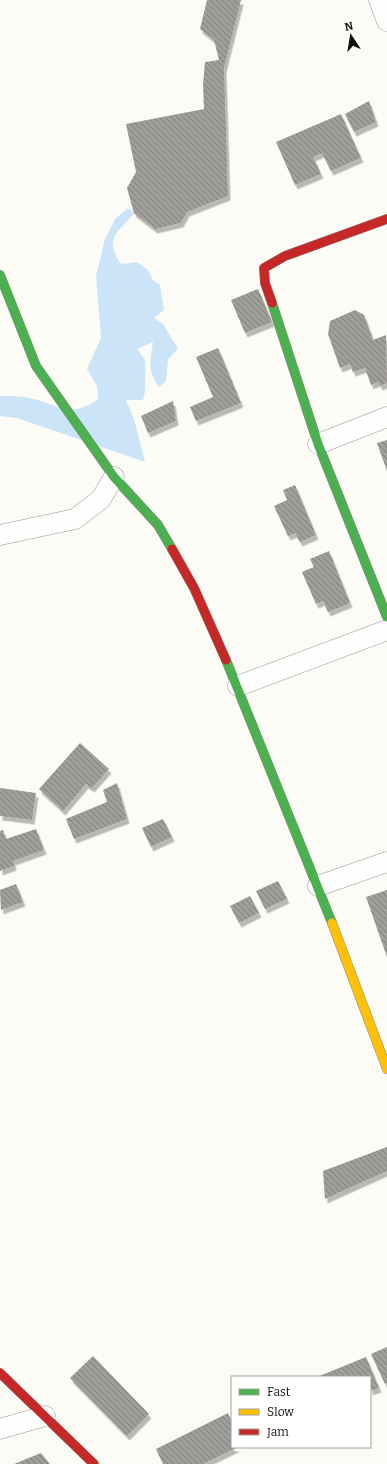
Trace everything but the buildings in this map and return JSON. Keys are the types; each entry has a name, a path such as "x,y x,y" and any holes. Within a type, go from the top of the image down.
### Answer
{"street":[{"path":"379,0 387,21"},
{"path":"387,219 285,256 264,268 265,282 318,444 387,617"},
{"path":"0,275 36,366 114,477 158,525 194,588 238,686 318,886 387,1069"},
{"path":"318,444 387,417"},
{"path":"0,535 74,519 101,499 114,477"},
{"path":"238,686 387,630"},
{"path":"318,886 387,862"},
{"path":"0,1374 94,1464"},
{"path":"0,1429 45,1416"}],"water":[{"path":"128,208 134,213 118,231 113,242 113,248 121,264 137,262 148,270 153,280 160,285 164,310 154,318 163,324 178,349 168,359 166,381 159,387 155,381 150,366 153,342 137,349 145,360 145,392 143,400 126,400 134,419 145,462 17,418 0,416 0,396 16,396 36,399 62,408 70,409 79,409 98,399 97,386 87,369 101,338 96,276 105,239 115,219"}],"traffic: fast":[{"path":"0,275 36,366 114,477 158,525 172,549"},
{"path":"272,303 318,444 387,617"},
{"path":"226,660 332,923"}],"traffic: slow":[{"path":"332,923 387,1069"}],"traffic: jam":[{"path":"272,303 265,283 264,268 285,256 387,219"},
{"path":"172,549 194,588 226,660"},
{"path":"0,1373 94,1464"}]}
